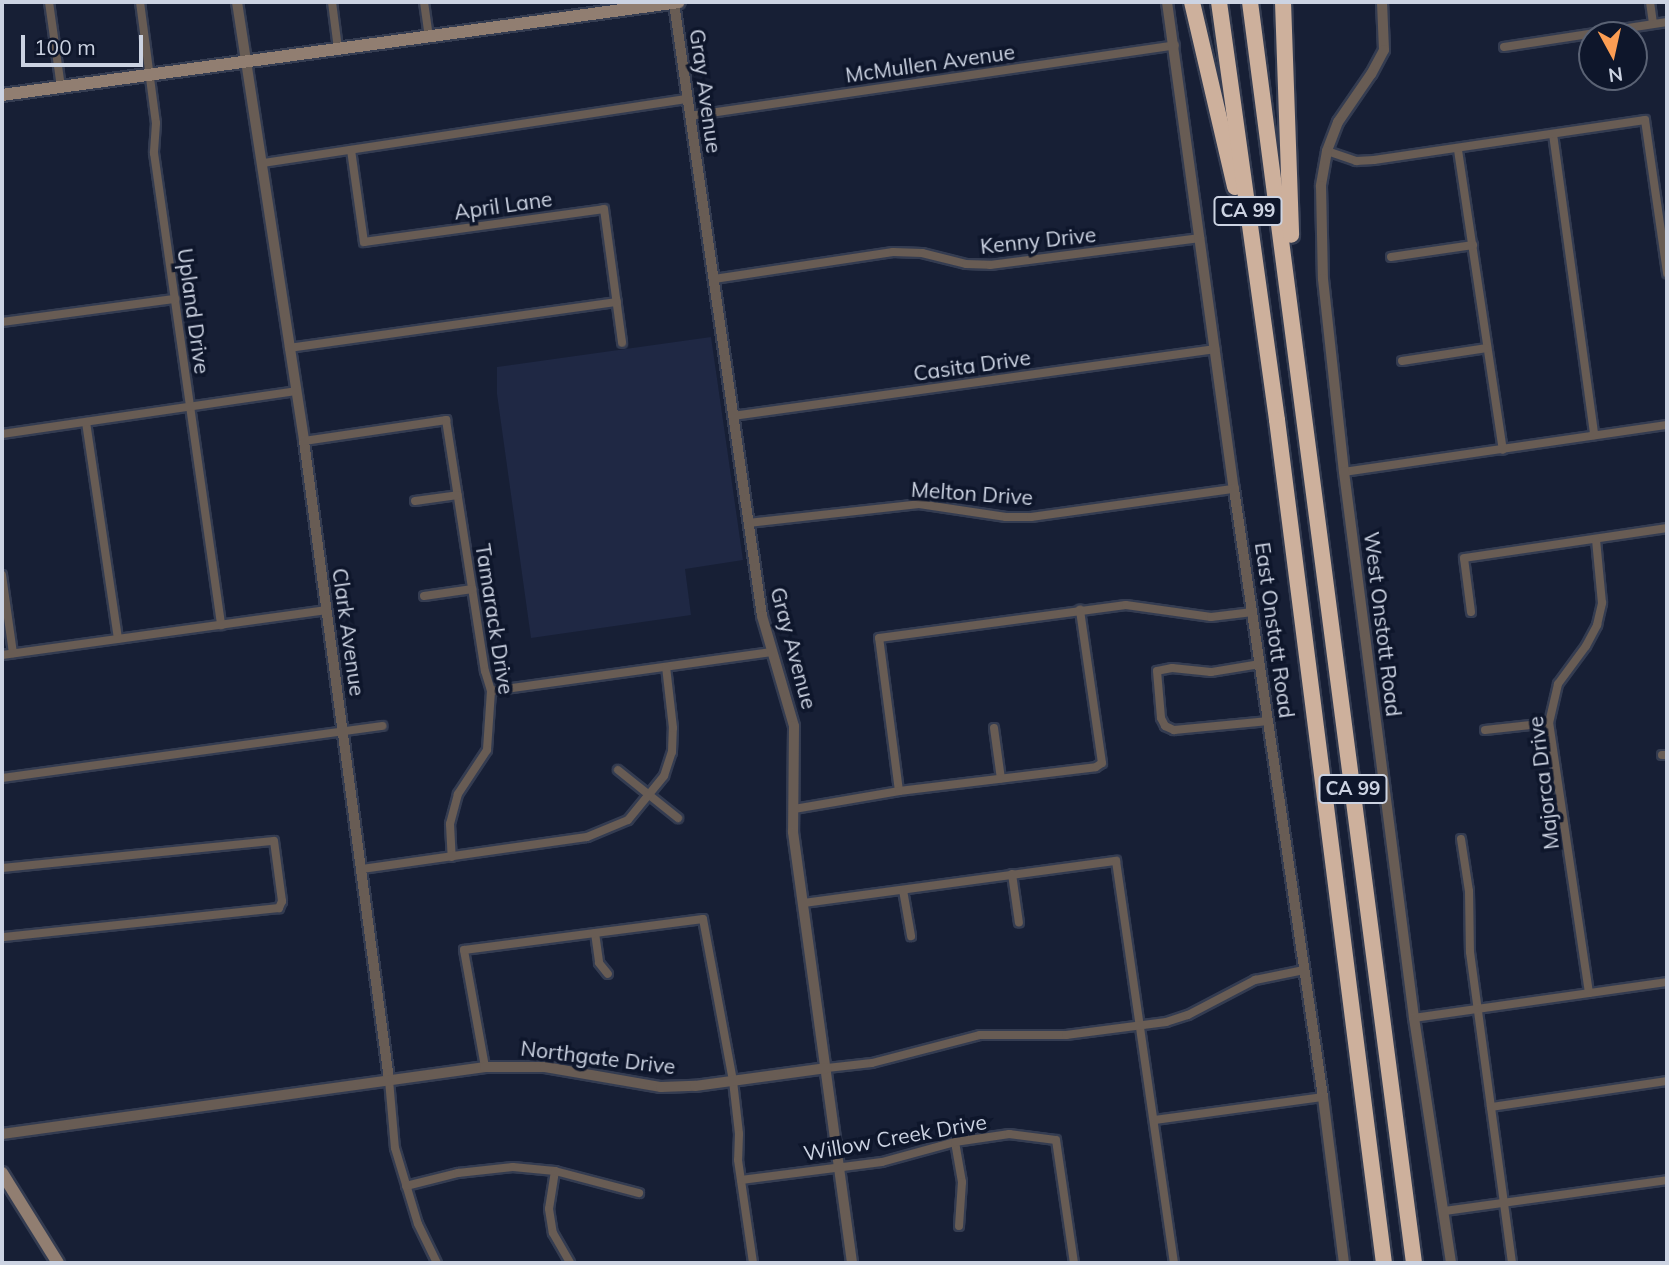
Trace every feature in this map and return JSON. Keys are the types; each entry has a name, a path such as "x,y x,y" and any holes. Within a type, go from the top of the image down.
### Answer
{"highway":[{"path":"1192,2 1238,197 1277,420"},
{"name":"CA 99","path":"1219,2 1277,420 1384,1263"},
{"name":"CA 99","path":"1250,2 1414,1263"},
{"path":"1283,2 1292,314"}],"main road":[{"path":"2,95 675,2"},
{"path":"2,1173 58,1263"}],"street":[{"path":"49,2 61,87"},
{"name":"Upland Drive","path":"140,2 156,122 154,153 221,625"},
{"name":"Clark Avenue","path":"237,2 263,163 327,610 389,1080 395,1148 418,1224 437,1263"},
{"path":"332,2 338,49"},
{"path":"424,2 429,36"},
{"name":"Gray Avenue","path":"675,2 748,523 771,652 789,700 794,726 793,832 841,1167 852,1263"},
{"name":"East Onstott Road","path":"1167,2 1234,489 1323,1097 1344,1263"},
{"name":"West Onstott Road","path":"1382,2 1384,50 1338,122 1327,151 1321,186 1323,279 1344,472 1414,1018 1451,1263"},
{"path":"1650,2 1653,23"},
{"path":"1504,47 1667,22"},
{"name":"McMullen Avenue","path":"690,116 1175,45"},
{"path":"263,163 687,99"},
{"path":"1327,151 1356,161 1458,150 1645,120 1667,273"},
{"path":"1553,134 1594,435"},
{"name":"April Lane","path":"351,150 365,242 604,209 622,344"},
{"path":"1458,150 1503,450"},
{"name":"Kenny Drive","path":"714,279 893,252 922,253 966,264 990,265 1200,238"},
{"path":"1391,257 1473,245"},
{"path":"2,322 175,299"},
{"path":"289,348 617,302"},
{"path":"1402,361 1487,348"},
{"name":"Casita Drive","path":"733,416 1215,349"},
{"path":"2,434 296,391"},
{"name":"Tamarack Drive","path":"303,441 446,420 485,671 491,691 487,750 458,794 450,824 452,856"},
{"path":"86,422 118,639"},
{"path":"1344,472 1667,425"},
{"name":"Melton Drive","path":"748,523 919,504 1006,517 1031,517 1234,489"},
{"path":"415,501 457,495"},
{"path":"1471,612 1464,558 1667,528"},
{"name":"Majorca Drive","path":"1589,993 1549,723 1558,684 1586,646 1597,625 1602,603 1597,539"},
{"path":"2,575 13,653"},
{"path":"424,596 472,589"},
{"path":"899,791 879,638 1126,605 1211,617 1253,612"},
{"path":"2,655 327,610"},
{"path":"794,809 899,791 1096,767 1102,763 1080,610"},
{"path":"491,691 771,652"},
{"path":"1261,664 1210,672 1172,668 1157,671 1161,718 1165,726 1174,730 1269,721"},
{"path":"362,869 587,837 628,820 650,796 664,775 672,752 673,728 666,667"},
{"path":"1485,730 1549,723"},
{"path":"2,778 382,726"},
{"path":"994,729 1001,779"},
{"path":"618,770 678,818"},
{"path":"1461,839 1469,891 1470,952 1513,1263"},
{"path":"2,868 274,841 282,901 279,908 2,937"},
{"path":"804,903 1116,861 1174,1263"},
{"path":"1012,874 1019,923"},
{"path":"904,890 911,936"},
{"path":"485,1067 464,950 703,919 733,1082 741,1180 753,1263"},
{"path":"595,933 599,963 608,974"},
{"name":"Northgate Drive","path":"2,1134 485,1067 545,1067 661,1087 733,1082 872,1063 980,1035 1066,1035 1141,1026 1188,1015 1255,980 1304,970"},
{"path":"1414,1018 1667,982"},
{"path":"1491,1107 1667,1081"},
{"path":"1155,1120 1323,1097"},
{"name":"Willow Creek Drive","path":"741,1180 882,1161 955,1142 1009,1134 1056,1140 1074,1263"},
{"path":"955,1142 962,1182 959,1226"},
{"path":"407,1186 458,1173 499,1169 555,1171 639,1193"},
{"path":"555,1171 549,1209 553,1233 570,1263"},
{"path":"1445,1211 1667,1180"}],"shaded area":[{"path":"711,337 743,560 685,569 691,615 531,638 497,394 497,367"}]}
